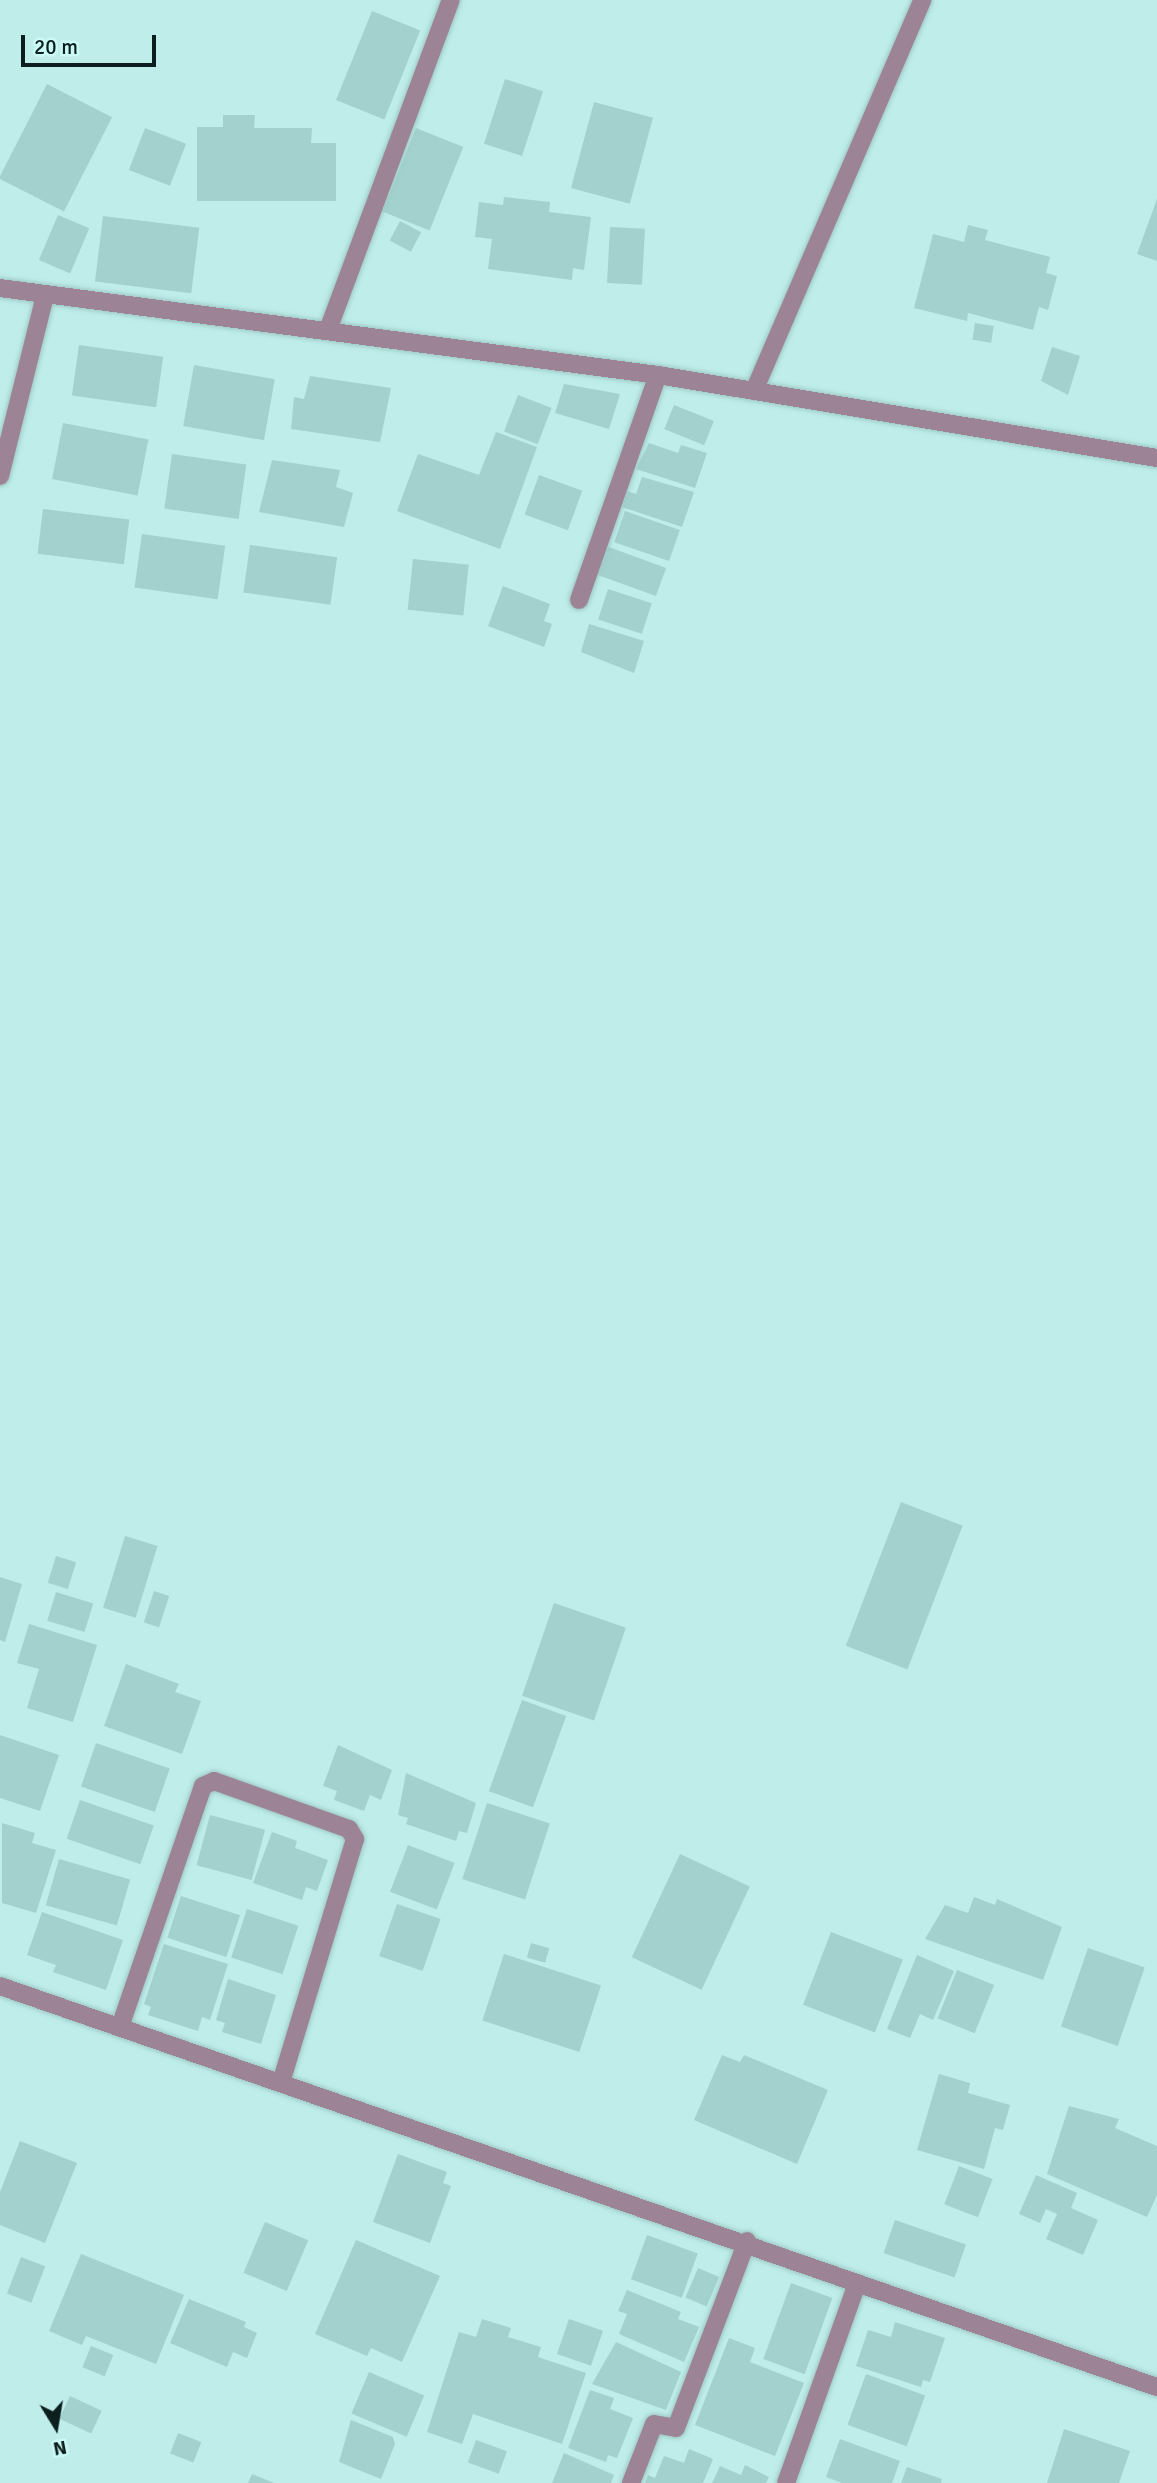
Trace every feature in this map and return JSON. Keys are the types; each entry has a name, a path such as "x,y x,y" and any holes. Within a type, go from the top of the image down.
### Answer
{"street":[{"path":"328,330 451,0"},
{"path":"754,391 922,0"},
{"path":"0,288 658,375 1157,458"},
{"path":"0,476 45,295"},
{"path":"579,600 658,375"},
{"path":"121,2024 203,1786 214,1781 349,1829 355,1839 281,2082"},
{"path":"0,1986 121,2024 281,2082 747,2241 856,2286 1157,2387"},
{"path":"631,2483 653,2424 676,2428 747,2241"},
{"path":"786,2483 856,2286"}],"building":[{"path":"372,11 420,30 384,119 336,100"},
{"path":"505,79 543,91 522,156 484,144"},
{"path":"47,84 112,117 64,212 0,179"},
{"path":"594,102 653,118 630,204 571,188"},
{"path":"223,115 255,115 254,128 312,128 311,143 336,143 336,201 197,201 197,127 223,127"},
{"path":"145,128 186,144 170,186 129,170"},
{"path":"416,128 463,147 430,231 382,211"},
{"path":"504,197 550,202 549,212 591,217 584,270 573,268 572,280 488,269 492,239 475,237 479,202 503,205"},
{"path":"1157,199 1157,261 1137,254"},
{"path":"58,215 89,228 70,273 39,260"},
{"path":"103,216 199,228 191,293 95,282"},
{"path":"400,221 421,232 411,252 390,240"},
{"path":"968,225 988,230 985,240 1050,257 1046,273 1057,276 1048,310 1039,307 1033,330 968,313 967,321 914,308 933,234 964,242"},
{"path":"610,227 645,229 642,285 607,283"},
{"path":"975,323 994,326 991,343 972,340"},
{"path":"79,345 163,357 156,407 72,396"},
{"path":"1052,347 1080,356 1068,395 1041,381"},
{"path":"194,365 275,379 264,440 183,426"},
{"path":"310,376 391,388 380,442 291,429 294,397 304,399"},
{"path":"564,384 620,394 609,429 555,413"},
{"path":"518,395 552,408 538,444 504,431"},
{"path":"674,405 714,421 704,445 664,429"},
{"path":"63,423 148,440 138,496 52,479"},
{"path":"496,432 537,447 500,549 397,511 418,454 479,475"},
{"path":"649,443 678,453 681,445 707,453 695,488 636,469"},
{"path":"172,454 246,464 239,519 164,508"},
{"path":"272,460 340,470 336,487 353,493 344,527 259,512"},
{"path":"539,475 582,491 568,530 525,514"},
{"path":"642,477 694,492 682,527 622,507 627,491 636,494"},
{"path":"43,509 129,520 124,564 38,554"},
{"path":"625,511 680,530 669,561 614,542"},
{"path":"142,534 225,546 218,599 134,587"},
{"path":"250,545 337,557 330,605 243,593"},
{"path":"606,546 666,568 656,596 596,574"},
{"path":"413,559 469,565 463,616 408,610"},
{"path":"503,586 550,604 544,621 552,624 544,647 488,626"},
{"path":"608,589 652,603 642,634 598,619"},
{"path":"589,624 644,641 634,673 581,652"},
{"path":"901,1502 963,1526 907,1669 846,1646"},
{"path":"125,1536 158,1546 136,1618 103,1608"},
{"path":"56,1556 76,1562 68,1589 48,1583"},
{"path":"0,1577 22,1584 5,1642 0,1640"},
{"path":"154,1591 169,1596 159,1627 144,1622"},
{"path":"56,1592 93,1603 85,1632 47,1621"},
{"path":"554,1603 626,1628 594,1720 522,1696"},
{"path":"29,1624 97,1645 73,1722 27,1708 39,1669 17,1663"},
{"path":"126,1664 179,1684 175,1692 201,1701 182,1754 104,1726"},
{"path":"522,1700 566,1716 533,1807 489,1791"},
{"path":"0,1735 59,1755 40,1811 0,1798"},
{"path":"96,1743 170,1768 155,1812 81,1786"},
{"path":"338,1745 392,1770 381,1800 370,1795 364,1811 334,1800 337,1791 323,1786"},
{"path":"406,1773 476,1803 467,1833 459,1831 456,1841 406,1824 408,1818 398,1815"},
{"path":"80,1800 154,1825 140,1864 67,1839"},
{"path":"487,1803 550,1823 525,1899 462,1879"},
{"path":"210,1815 265,1830 252,1880 197,1865"},
{"path":"2,1823 35,1833 32,1843 56,1850 36,1913 2,1903"},
{"path":"272,1832 297,1841 295,1848 328,1860 317,1891 306,1887 302,1900 253,1883"},
{"path":"408,1845 455,1863 437,1910 390,1892"},
{"path":"680,1854 750,1887 702,1990 632,1957"},
{"path":"59,1859 130,1879 117,1926 46,1905"},
{"path":"181,1896 240,1915 226,1957 167,1938"},
{"path":"974,1897 995,1905 997,1899 1062,1927 1043,1980 925,1939 945,1905 968,1913"},
{"path":"397,1904 440,1919 423,1971 379,1956"},
{"path":"247,1909 298,1926 283,1974 231,1958"},
{"path":"42,1912 123,1940 106,1990 53,1972 56,1965 27,1955"},
{"path":"831,1932 903,1960 875,2032 803,2005"},
{"path":"531,1943 549,1948 545,1963 527,1957"},
{"path":"164,1944 228,1964 210,2020 202,2017 198,2031 148,2015 151,2007 144,2004"},
{"path":"1088,1948 1145,1968 1118,2046 1061,2026"},
{"path":"504,1954 601,1986 579,2052 482,2021"},
{"path":"917,1955 954,1971 933,2020 920,2014 910,2038 887,2029"},
{"path":"957,1970 994,1985 975,2033 938,2018"},
{"path":"228,1979 276,1995 261,2044 222,2032 225,2023 216,2020"},
{"path":"722,2055 740,2062 744,2055 828,2090 797,2164 694,2120"},
{"path":"939,2074 970,2083 968,2093 1010,2105 1003,2130 995,2128 984,2169 917,2150"},
{"path":"1069,2106 1119,2119 1115,2128 1157,2146 1157,2195 1147,2217 1047,2174"},
{"path":"20,2141 77,2163 45,2243 0,2225 0,2192"},
{"path":"398,2154 447,2172 443,2183 451,2186 430,2243 373,2222"},
{"path":"959,2166 993,2179 978,2217 944,2204"},
{"path":"1036,2175 1077,2193 1071,2208 1098,2220 1083,2255 1046,2239 1057,2214 1046,2209 1040,2223 1019,2214"},
{"path":"895,2220 966,2244 955,2278 884,2253"},
{"path":"265,2222 308,2240 287,2291 244,2273"},
{"path":"647,2235 698,2253 682,2298 631,2279"},
{"path":"356,2240 440,2276 402,2362 371,2348 367,2356 315,2334"},
{"path":"81,2254 184,2295 156,2364 86,2336 82,2345 49,2331"},
{"path":"21,2257 45,2266 31,2303 7,2293"},
{"path":"698,2268 719,2277 707,2306 685,2297"},
{"path":"791,2283 832,2298 805,2374 763,2359"},
{"path":"627,2290 681,2312 678,2319 699,2327 684,2362 619,2334 627,2314 618,2311"},
{"path":"189,2299 246,2322 244,2327 257,2333 247,2358 233,2352 227,2367 170,2343"},
{"path":"482,2319 511,2328 508,2337 541,2347 538,2357 586,2373 562,2444 473,2414 462,2444 427,2432 459,2332 476,2337"},
{"path":"569,2319 603,2331 591,2366 557,2354"},
{"path":"895,2322 945,2338 930,2382 923,2380 921,2387 856,2366 868,2330 891,2337"},
{"path":"729,2338 755,2348 750,2362 804,2383 775,2456 695,2425"},
{"path":"616,2342 681,2372 666,2410 592,2384"},
{"path":"91,2346 113,2355 105,2376 82,2367"},
{"path":"369,2372 424,2395 407,2437 351,2413"},
{"path":"866,2374 925,2396 907,2446 848,2425"},
{"path":"590,2390 614,2398 610,2409 633,2418 617,2458 608,2455 606,2462 568,2448"},
{"path":"70,2396 102,2411 91,2433 59,2419"},
{"path":"351,2420 393,2437 395,2444 381,2479 339,2462"},
{"path":"1064,2429 1130,2451 1119,2483 1047,2483"},
{"path":"178,2433 201,2442 193,2462 170,2454"},
{"path":"840,2439 900,2461 892,2483 842,2483 826,2477"},
{"path":"476,2440 507,2451 499,2474 468,2463"},
{"path":"689,2449 713,2459 703,2483 645,2483 648,2475 655,2478 664,2456 684,2463"},
{"path":"564,2453 614,2475 611,2483 552,2483"},
{"path":"745,2465 769,2477 766,2483 712,2483 720,2466 741,2475"},
{"path":"907,2467 942,2479 941,2483 901,2483"},
{"path":"252,2474 274,2483 248,2483"}]}
